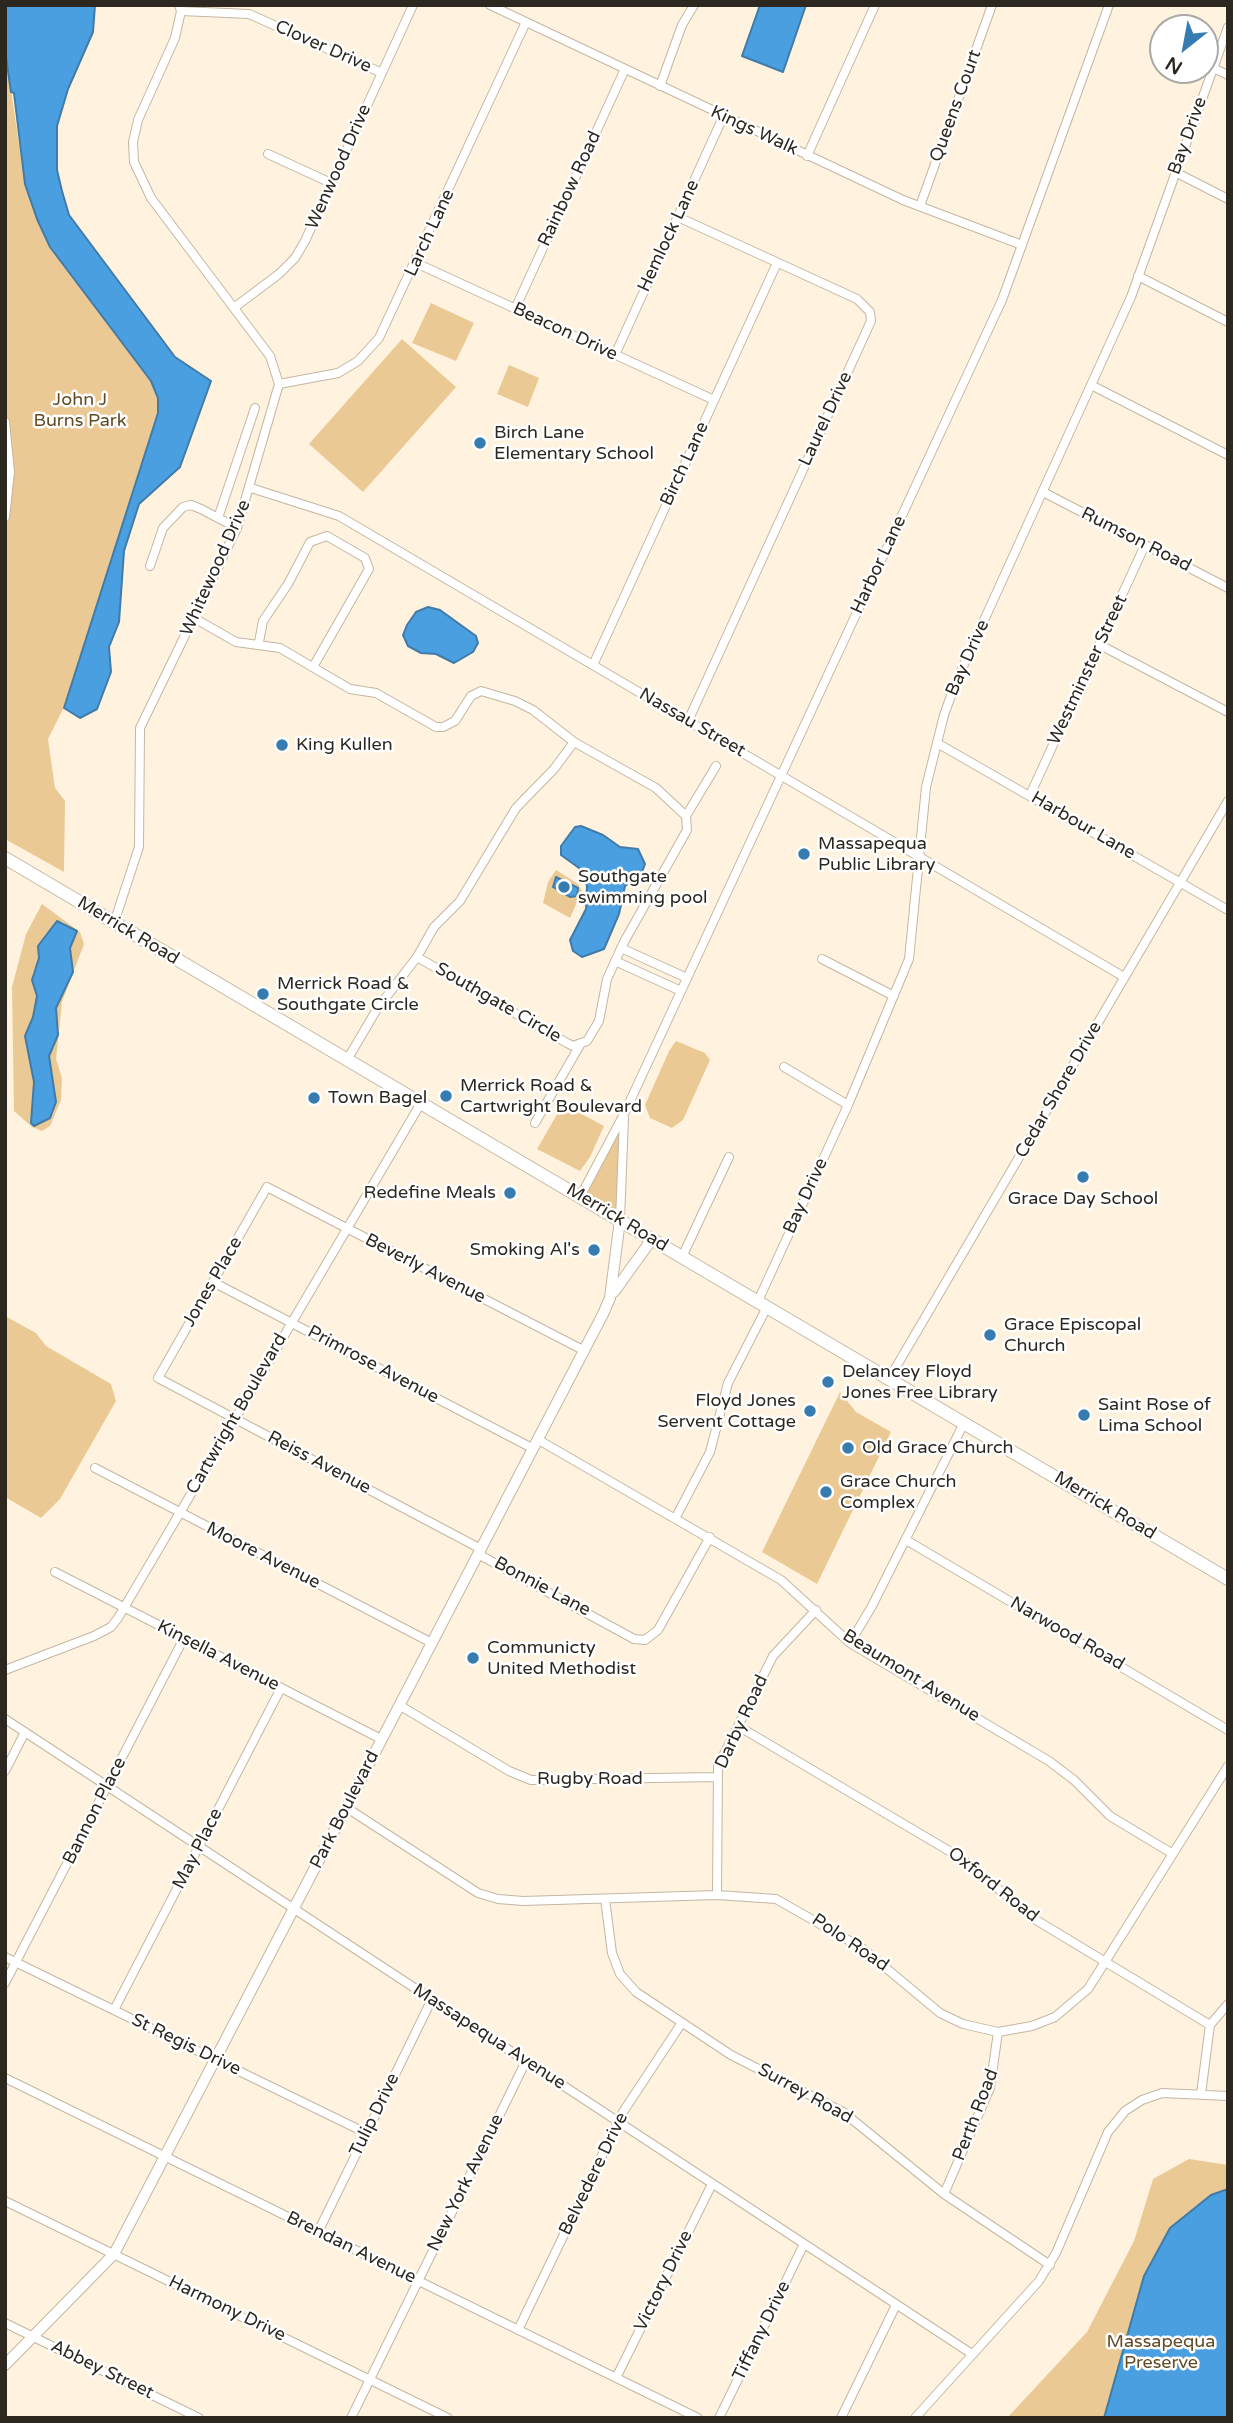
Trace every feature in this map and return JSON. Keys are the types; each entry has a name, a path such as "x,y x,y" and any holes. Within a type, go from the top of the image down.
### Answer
{"main road":[{"name":"Merrick Road","path":"6,859 1228,1578"},
{"name":"Park Boulevard","path":"5,2365 114,2254 610,1298 620,1220"},
{"path":"610,1298 652,1239"}],"street":[{"name":"Wenwood Drive","path":"234,307 295,258 413,5"},
{"name":"Kings Walk","path":"491,5 807,156 920,206 1022,245"},
{"path":"660,86 682,25 694,5"},
{"path":"807,156 875,5"},
{"name":"Queens Court","path":"920,206 992,5"},
{"name":"Harbor Lane","path":"580,1197 625,1114 1002,300 1109,5"},
{"name":"Clover Drive","path":"180,8 249,14 382,73"},
{"path":"180,8 169,53 138,120 133,142 134,162 151,198 270,356 279,384"},
{"name":"Larch Lane","path":"279,384 338,373 368,352 389,322 526,22"},
{"name":"Bay Drive","path":"1219,52 1228,27"},
{"name":"Rainbow Road","path":"515,309 625,69"},
{"name":"Bay Drive","path":"676,1517 710,1452 728,1383 909,959 926,787 956,682 1093,386 1138,276 1207,84"},
{"name":"Hemlock Lane","path":"615,355 723,117"},
{"path":"268,154 331,183"},
{"path":"1175,172 1228,199"},
{"name":"Laurel Drive","path":"678,217 857,299 870,312 871,321 688,721"},
{"name":"Beacon Drive","path":"416,263 714,400"},
{"name":"Birch Lane","path":"593,666 777,263"},
{"path":"1138,276 1228,322"},
{"name":"Whitewood Drive","path":"114,923 139,847 140,728 237,528 251,488 279,384"},
{"path":"1093,386 1228,455"},
{"path":"218,518 254,408"},
{"path":"5,422 10,472 5,517"},
{"name":"Nassau Street","path":"251,488 339,516 1124,977"},
{"name":"Rumson Road","path":"1045,493 1228,588"},
{"path":"150,566 163,527 174,513 191,505 237,528"},
{"path":"259,642 263,621 288,584 310,542 327,536 365,558 369,569 313,667"},
{"name":"Westminster Street","path":"1030,795 1144,545"},
{"path":"194,618 236,642 259,642 280,648 350,689 386,698 436,727 450,725 471,696 487,691 533,710 574,743 640,777 686,816"},
{"path":"1100,645 1228,712"},
{"name":"Southgate Circle","path":"347,1060 377,1009 417,957 434,927 460,901 516,808 554,769 574,743"},
{"name":"Harbour Lane","path":"937,743 1228,911"},
{"name":"Southgate Circle","path":"535,1122 580,1045 587,1041 599,1021 607,979 615,961 687,830 686,816 716,766"},
{"name":"Cedar Shore Drive","path":"889,1379 1228,801"},
{"path":"621,948 687,978"},
{"name":"Southgate Circle","path":"417,957 568,1043 580,1045"},
{"path":"822,959 894,996"},
{"path":"615,961 681,991"},
{"path":"784,1067 848,1105"},
{"name":"Cartwright Boulevard","path":"5,1670 94,1636 111,1626 180,1514 290,1322 421,1103"},
{"name":"Harbor Lane","path":"620,1220 625,1114"},
{"path":"682,1257 729,1157"},
{"name":"Beverly Avenue","path":"267,1186 583,1350"},
{"name":"Jones Place","path":"158,1378 267,1186"},
{"name":"Primrose Avenue","path":"213,1282 535,1444"},
{"name":"Reiss Avenue","path":"158,1378 480,1551"},
{"path":"850,1643 906,1540 964,1423"},
{"name":"Beaumont Avenue","path":"535,1444 676,1517 781,1580 850,1643 1049,1761 1110,1816 1173,1854"},
{"name":"Moore Avenue","path":"95,1468 432,1643"},
{"name":"Bonnie Lane","path":"480,1551 634,1639 645,1640 658,1630 710,1537"},
{"name":"Narwood Road","path":"906,1540 1228,1730"},
{"name":"Kinsella Avenue","path":"55,1572 381,1739"},
{"name":"Darby Road","path":"717,1895 716,1777 722,1756 773,1656 816,1610"},
{"name":"Bannon Place","path":"5,1983 184,1638"},
{"name":"May Place","path":"114,2010 281,1688"},
{"name":"Rugby Road","path":"399,1705 509,1771 531,1780 716,1777"},
{"name":"Massapequa Avenue","path":"5,1719 972,2354"},
{"name":"Oxford Road","path":"738,1726 961,1858 1036,1920 1210,2025"},
{"path":"5,1771 25,1732"},
{"name":"Polo Road","path":"346,1808 484,1895 523,1901 762,1896 787,1903 862,1948 940,2013 963,2024 998,2032 1032,2026 1066,2010 1088,1989 1228,1766"},
{"name":"Surrey Road","path":"605,1899 608,1943 620,1974 636,1992 731,2055 843,2112 944,2194 1050,2265"},
{"name":"St Regis Drive","path":"5,1957 366,2133"},
{"name":"Tulip Drive","path":"318,2232 432,1999"},
{"path":"1201,2094 1210,2025 1228,2004"},
{"name":"Belvedere Drive","path":"518,2330 623,2112 681,2024"},
{"name":"Perth Road","path":"944,2194 990,2088 998,2032"},
{"name":"New York Avenue","path":"351,2418 526,2061"},
{"name":"Brendan Avenue","path":"5,2078 698,2418"},
{"path":"915,2418 1027,2297 1050,2265 1108,2132 1119,2117 1134,2104 1151,2096 1175,2091 1228,2096"},
{"name":"Victory Drive","path":"616,2378 712,2184"},
{"name":"Harmony Drive","path":"5,2201 449,2418"},
{"name":"Tiffany Drive","path":"719,2418 804,2244"},
{"path":"841,2418 897,2305"},
{"name":"Abbey Street","path":"5,2323 199,2418"}],"green space":[{"name":"John J Burns Park","path":"5,50 25,184 37,219 50,247 151,381 158,398 158,413 64,707 48,739 55,788 65,801 64,872 5,839"},
{"path":"431,303 474,323 456,361 412,343"},
{"path":"402,339 456,387 363,492 309,444"},
{"path":"509,365 539,378 528,407 497,394"},
{"path":"556,870 578,884 582,891 570,918 543,903 548,882"},
{"path":"42,904 80,932 84,944 62,1002 56,1059 62,1078 61,1100 50,1126 42,1131 32,1127 14,1111 12,987 26,934","holes":["57,921 63,922 76,935 70,948 73,972 56,1008 58,1035 49,1056 56,1102 31,1122 34,1082 25,1036 33,1017 37,996 33,973 39,958 38,946"]},
{"path":"676,1041 705,1053 710,1060 683,1120 672,1128 650,1118 645,1105"},
{"path":"563,1104 604,1126 590,1157 580,1171 537,1149"},
{"path":"623,1118 619,1218 582,1197"},
{"path":"5,1316 36,1333 46,1346 111,1384 116,1401 60,1499 41,1518 5,1497"},
{"name":"Grace Church Complex","path":"840,1392 856,1412 891,1432 817,1584 762,1552"},
{"name":"Massapequa Preserve","path":"1189,2159 1228,2165 1228,2418 1007,2418 1087,2332 1134,2241 1153,2179"}],"water":[{"path":"5,5 95,5 93,32 68,89 57,126 57,170 69,215 175,357 211,381 180,467 139,504 124,551 119,622 109,647 111,672 97,709 80,718 64,708 158,413 158,398 151,381 50,247 37,219 25,184 14,93 11,92 5,50"},
{"path":"760,5 806,5 783,72 742,56"},
{"path":"428,607 440,610 476,636 478,643 473,652 454,663 436,654 421,653 408,646 403,635 407,625 416,612"},
{"path":"581,826 603,835 620,847 638,849 645,864 641,875 625,886 619,914 604,949 582,957 573,951 570,940 586,909 587,886 579,868 561,855 561,846 575,827"},
{"name":"Southgate swimming pool","path":"556,877 578,888 577,896 570,897 553,887"},
{"path":"57,921 77,931 70,948 73,972 56,1008 58,1035 49,1056 56,1102 50,1118 34,1126 31,1123 34,1082 25,1036 33,1017 37,996 32,980 39,958 38,946"},
{"name":"Massapequa Preserve","path":"1228,2189 1228,2418 1104,2418 1144,2276 1170,2228 1211,2195"}],"place":[{"name":"Birch Lane Elementary School","path":"480,443"},
{"name":"King Kullen","path":"282,745"},
{"name":"Massapequa Public Library","path":"804,854"},
{"name":"Southgate swimming pool","path":"564,887"},
{"name":"Merrick Road & Southgate Circle","path":"263,994"},
{"name":"Merrick Road & Cartwright Boulevard","path":"446,1096"},
{"name":"Town Bagel","path":"314,1098"},
{"name":"Grace Day School","path":"1083,1177"},
{"name":"Redefine Meals","path":"510,1193"},
{"name":"Smoking Al's","path":"594,1250"},
{"name":"Grace Episcopal Church","path":"990,1335"},
{"name":"Delancey Floyd Jones Free Library","path":"828,1382"},
{"name":"Floyd Jones Servent Cottage","path":"810,1411"},
{"name":"Saint Rose of Lima School","path":"1084,1415"},
{"name":"Old Grace Church","path":"848,1448"},
{"name":"Grace Church Complex","path":"826,1492"},
{"name":"Communicty United Methodist","path":"473,1658"}]}
